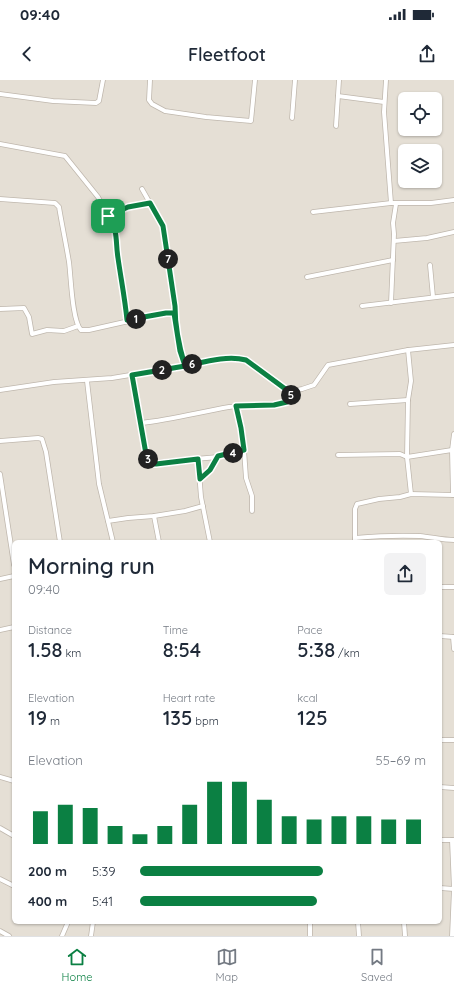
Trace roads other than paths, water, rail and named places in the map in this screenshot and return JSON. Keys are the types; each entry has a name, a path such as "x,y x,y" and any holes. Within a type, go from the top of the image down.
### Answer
{"street":[{"path":"0,94 53,101 96,103 98,101 103,80"},
{"path":"150,80 149,100 152,104 165,111 206,117 251,120 255,80"},
{"path":"292,118 295,80"},
{"path":"336,126 340,80"},
{"path":"386,80 384,125 394,203 391,303"},
{"path":"338,96 384,102"},
{"path":"0,144 36,151 50,152 65,156 98,197 114,226 117,236 117,254 127,320"},
{"path":"142,189 163,226 175,306 174,313 180,351 185,366"},
{"path":"0,199 55,204 59,207 78,326 81,330 89,330 127,320 174,313"},
{"path":"313,212 394,203 431,203 454,200"},
{"path":"108,216 128,207 150,203"},
{"path":"394,241 427,238 454,232"},
{"path":"307,277 393,260"},
{"path":"430,265 434,297"},
{"path":"362,306 454,295"},
{"path":"0,309 24,308 29,317 32,334 47,330 64,331 78,326"},
{"path":"0,390 54,382 87,381 132,375 212,361 239,358 246,360 284,388 293,391 314,385 328,365 408,350 454,345"},
{"path":"408,350 411,382 408,400 407,457 411,494"},
{"path":"132,375 146,454 151,463 198,459 244,450"},
{"path":"87,381 99,484 113,540"},
{"path":"141,423 159,421 236,406 274,405 287,402 293,391"},
{"path":"350,404 408,400"},
{"path":"236,406 241,428 246,478 252,496 252,511"},
{"path":"454,434 452,450 453,495 411,494 400,498 379,499 358,504 355,509 355,540 382,536 422,536 454,540"},
{"path":"0,441 38,438 42,440 46,452 60,540"},
{"path":"338,455 400,454 407,457 452,450"},
{"path":"200,479 210,470 218,456"},
{"path":"198,459 203,506 210,540"},
{"path":"0,474 12,552"},
{"path":"108,521 185,512 203,506"},
{"path":"154,516 158,540"},
{"path":"0,579 12,576"},
{"path":"442,587 454,588"},
{"path":"0,630 12,627"},
{"path":"442,636 454,637 454,649"},
{"path":"442,740 454,740"},
{"path":"0,777 12,780"},
{"path":"442,787 454,788"},
{"path":"0,828 12,835"},
{"path":"442,840 453,840 454,889 452,936"},
{"path":"0,879 12,885"},
{"path":"442,888 454,889"},
{"path":"62,936 67,924"},
{"path":"91,936 93,924"},
{"path":"310,924 310,936"},
{"path":"358,924 359,936"},
{"path":"404,924 405,936"},
{"path":"0,932 9,936"}]}
